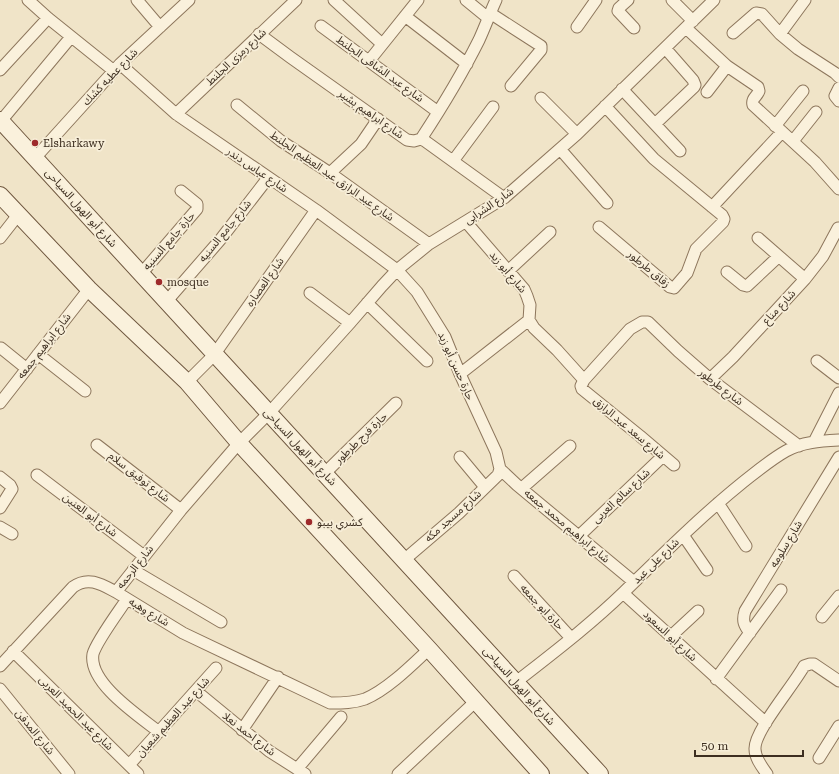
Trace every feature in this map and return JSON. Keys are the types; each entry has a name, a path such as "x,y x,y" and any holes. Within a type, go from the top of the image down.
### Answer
{"main road":[{"name":"شارع أبو الهول السياحى","path":"1,121 214,355 325,473 600,774"},
{"path":"0,195 88,289 188,382 239,443 430,650 541,774"}],"street":[{"name":"شارع عباس دندر","path":"28,0 71,37 117,68 176,114 316,210 397,270"},
{"path":"137,0 160,27"},
{"name":"شارع عطيه كشك","path":"35,158 117,68 189,0"},
{"name":"شارع رمزى الجلنط","path":"176,114 296,0"},
{"path":"334,0 382,44"},
{"path":"466,0 489,16 541,46 541,50 511,86"},
{"path":"421,139 467,64 496,0"},
{"path":"577,28 596,0"},
{"path":"628,0 619,8 618,11 634,28"},
{"path":"672,0 689,24 727,66 758,87 759,91 753,98 753,105 815,162 839,190"},
{"name":"شارع الشرابى","path":"239,443 269,413 397,270 429,244 504,198 577,134 714,0"},
{"path":"780,34 805,0"},
{"path":"369,61 416,1"},
{"path":"733,33 754,15 759,13 762,14 780,34 798,50 837,75"},
{"path":"405,16 467,64"},
{"path":"0,70 48,18"},
{"name":"شارع عبد الشافى الجلنط","path":"321,26 438,112"},
{"name":"شارع ابراهيم بشير","path":"260,34 407,140 414,141 421,139 504,198"},
{"path":"1,121 71,37"},
{"path":"655,124 694,87 693,80 665,48"},
{"path":"707,92 727,66"},
{"path":"839,88 835,96 839,100"},
{"path":"622,89 680,152"},
{"path":"712,207 779,129 803,91"},
{"path":"540,98 577,134"},
{"name":"شارع عبد الرازق عبد العظيم الجلنط","path":"237,104 281,141 330,173 429,244"},
{"name":"زقاق طرطور","path":"599,227 670,287 674,288 687,273 696,249 724,220 722,215 654,159 605,106"},
{"path":"453,161 494,108"},
{"path":"793,141 816,112"},
{"path":"330,173 361,144 378,118"},
{"path":"560,149 607,203"},
{"name":"شارع جامع السنيه","path":"166,302 220,240 268,178"},
{"name":"حارة جامع السنيه","path":"141,274 197,209 197,204 181,192"},
{"name":"شارع العصاره","path":"188,382 214,355 316,210"},
{"path":"0,238 18,215"},
{"name":"شارع أبو زيد","path":"466,222 524,289 530,305 529,320"},
{"name":"شارع مناع","path":"710,379 733,357 805,279 823,256 838,228"},
{"path":"508,271 550,232"},
{"path":"758,238 805,279"},
{"path":"727,272 743,285 747,286 778,256"},
{"name":"حارة حسن أبو زيد","path":"397,270 417,292 441,330 496,452 500,469"},
{"name":"شارع ابراهيم جمعه","path":"0,403 88,289"},
{"path":"310,293 350,323"},
{"path":"367,303 427,361"},
{"path":"460,374 529,320 534,328 557,350 584,385"},
{"name":"شارع طرطور","path":"584,385 630,329 642,322 648,322 710,379 799,446"},
{"path":"1,348 27,369"},
{"path":"38,354 85,391"},
{"path":"817,361 839,378"},
{"name":"شارع سعد عبد الرازق","path":"584,385 674,466"},
{"path":"814,442 839,393"},
{"name":"حارة فرج طرطور","path":"325,473 396,403"},
{"name":"شارع على عيد","path":"516,682 571,638 623,593 718,503 772,459 787,450 799,446 814,442 839,440"},
{"name":"شارع الرحمه","path":"0,666 73,586 78,583 90,581 116,592 181,510 239,443"},
{"name":"شارع توفيق سلام","path":"97,445 181,510"},
{"path":"522,488 570,446"},
{"name":"شارع سالم العربى","path":"579,536 663,456"},
{"path":"460,457 485,487"},
{"name":"شارع سلومه","path":"750,633 744,625 745,611 839,457"},
{"name":"شارع مسجد مكه","path":"404,560 459,513 498,475 500,469"},
{"name":"شارع ابراهيم محمد جمعه","path":"500,469 634,582"},
{"name":"شارع أبو العنين","path":"37,475 144,556"},
{"path":"0,477 12,489 0,508"},
{"path":"718,503 746,546"},
{"path":"0,527 12,534"},
{"path":"683,535 707,570"},
{"path":"134,570 221,622"},
{"name":"حارة ابو جمعه","path":"514,576 571,638"},
{"path":"716,679 781,590"},
{"name":"شارع وهبه","path":"116,592 183,633 330,703 348,703 365,699 391,683 430,650"},
{"name":"شارع أبو السعود","path":"623,593 766,723"},
{"path":"822,617 839,596"},
{"path":"127,599 93,654 93,665 104,685 159,732"},
{"path":"670,637 698,611"},
{"name":"شارع عبد الحميد العربى","path":"13,651 138,774"},
{"path":"767,774 756,756 754,749 755,742 804,666 814,664 839,681"},
{"name":"شارع عبد العظيم شعبان","path":"129,765 216,668"},
{"path":"242,730 278,677"},
{"name":"شارع المدفن","path":"0,689 69,774"},
{"name":"شارع احمد نعلا","path":"196,691 269,751 301,772"},
{"path":"401,773 476,701"},
{"path":"301,772 341,717"},
{"path":"819,758 839,726"}],"place":[{"name":"Elsharkawy","path":"35,143"},
{"name":"mosque","path":"159,282"},
{"name":"كشري بيبو","path":"309,522"}]}
